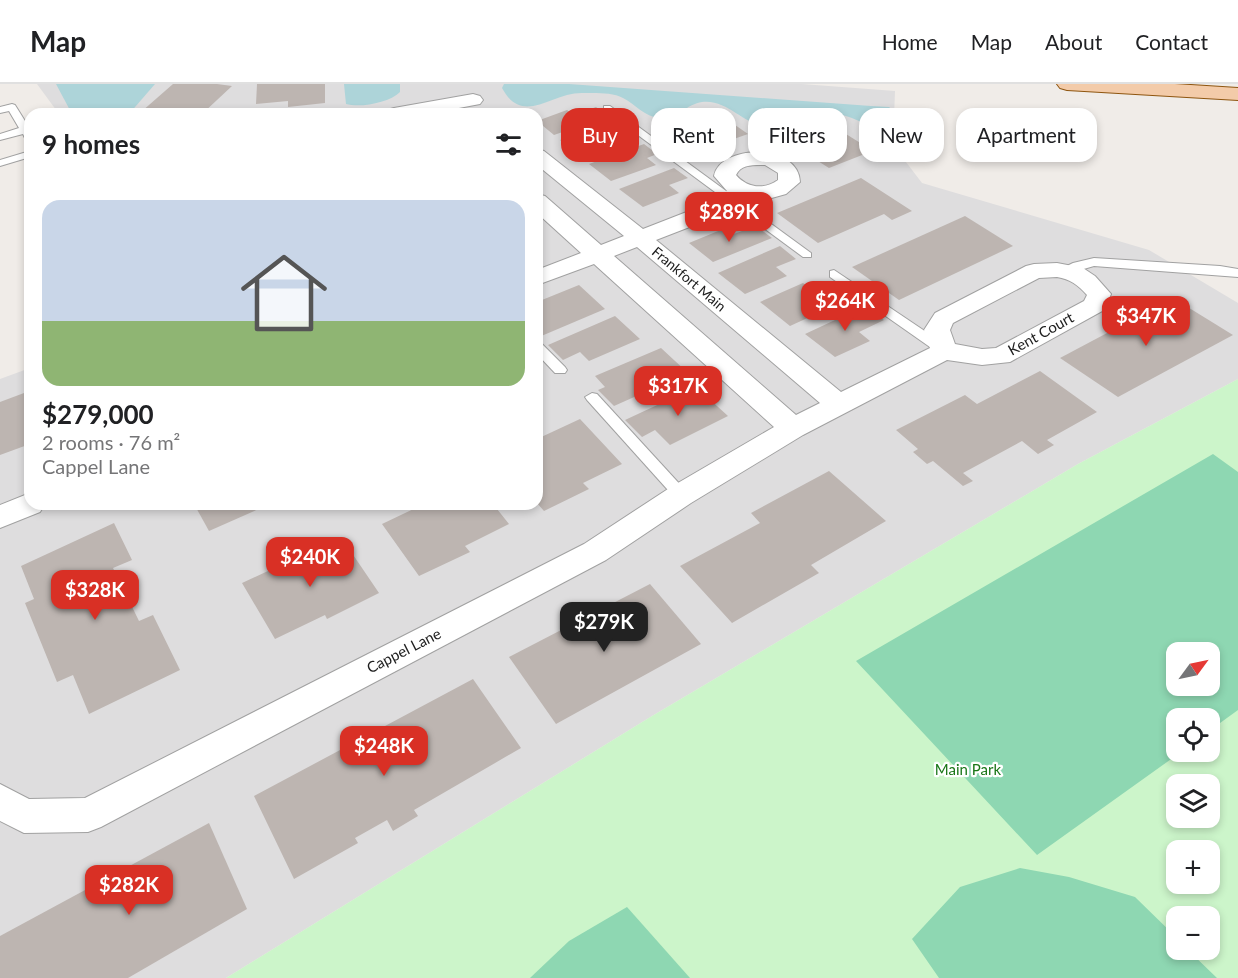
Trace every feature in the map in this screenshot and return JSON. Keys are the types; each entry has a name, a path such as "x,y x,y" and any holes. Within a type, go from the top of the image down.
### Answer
{"main road":[{"path":"1067,84 1238,94"}],"street":[{"path":"429,84 427,95 434,108"},
{"path":"443,108 475,100"},
{"name":"Frankfort Main","path":"543,160 839,405"},
{"path":"543,276 710,211 737,194"},
{"path":"543,206 793,428 944,351"},
{"name":"Kent Court","path":"1034,271 1075,273 1087,281 1099,294 1095,305 1001,356 982,357 944,351 937,330 944,318 1034,271"},
{"name":"Cappel Lane","path":"0,801 24,816 88,815 595,552 681,495 699,487 793,428"},
{"path":"0,517 24,507"}],"lane":[{"path":"0,110 12,107 24,127"},
{"path":"639,129 737,194 807,255"},
{"path":"0,137 24,134"},
{"path":"0,163 24,156"},
{"path":"1063,271 1077,265 1094,262 1238,273"},
{"path":"834,274 944,351"},
{"path":"543,353 560,370"},
{"path":"592,397 681,495"}],"shaded area":[{"path":"37,84 802,84 895,91 894,108 859,108 859,162 906,162 922,183 1149,250 1238,303 1238,379 1078,464 652,716 226,978 0,978 0,379 24,370 24,510 543,510 543,108 55,108"}],"green space":[{"name":"Main Park","path":"1238,379 1238,978 226,978 652,716 1078,464"},
{"path":"1213,454 1238,472 1238,710 1220,723 1220,708 1166,708 1167,762 1037,855 856,661"},
{"path":"1020,868 1069,877 1135,897 1166,927 1166,960 1198,960 1217,978 939,978 912,939 960,887"},
{"path":"627,907 690,978 530,978 569,941"}],"water":[{"path":"56,84 155,84 134,108 69,108"},
{"path":"344,84 400,84 400,92 382,102 352,105 346,104"},
{"path":"504,84 569,84 890,108 859,108 859,122 847,117 847,108 748,108 748,120 736,113 736,108 727,108 711,102 697,103 687,108 651,108 651,116 614,95 571,94 528,106 519,105 510,99 502,88"}],"building":[{"path":"173,84 232,86 208,108 146,108"},
{"path":"257,84 325,84 325,103 288,107 288,101 256,104"},
{"path":"561,112 561,133 554,135 543,126 543,119"},
{"path":"736,126 748,134 736,138"},
{"path":"847,135 859,142 859,156 847,161"},
{"path":"644,144 651,149 651,156 647,158 656,165 611,181 589,164 639,162 639,146"},
{"path":"819,162 844,162 829,168"},
{"path":"674,168 688,178 669,185 679,193 643,207 619,189"},
{"path":"861,178 912,211 892,220 884,214 818,243 777,213"},
{"path":"965,216 1013,246 899,300 852,267"},
{"path":"756,226 772,238 713,262 689,243 723,229 731,235"},
{"path":"780,246 796,259 776,267 787,276 745,294 718,273"},
{"path":"803,283 815,293 833,285 851,298 790,326 760,302"},
{"path":"579,285 605,309 543,335 543,300"},
{"path":"1173,298 1233,335 1118,397 1060,358"},
{"path":"865,306 884,320 859,332 870,341 835,357 805,334"},
{"path":"615,316 640,339 589,361 580,352 563,360 548,345"},
{"path":"661,348 688,373 614,406 598,390 605,387 595,376"},
{"path":"1040,371 1097,412 1047,440 1054,445 1038,454 1022,441 963,473 973,481 963,486 933,461 927,464 913,452 918,449 896,430 965,395 977,404"},
{"path":"696,387 728,416 670,445 655,430 642,437 625,420"},
{"path":"24,393 24,446 0,455 0,402"},
{"path":"580,419 622,464 583,483 589,489 544,511 543,436"},
{"path":"829,471 886,521 811,565 819,573 732,623 680,566 760,523 751,513"},
{"path":"197,510 256,510 209,531"},
{"path":"411,510 498,510 509,524 465,546 470,552 419,576 382,524"},
{"path":"114,523 132,560 113,568 139,621 153,615 180,670 89,714 73,675 57,682 25,603 34,599 21,566"},
{"path":"341,537 379,593 327,619 325,615 275,639 242,583"},
{"path":"650,584 701,644 556,724 509,657"},
{"path":"473,679 521,748 414,810 418,816 393,831 387,820 355,838 358,843 294,879 254,796"},
{"path":"209,823 247,909 128,978 0,978 0,936"}]}
